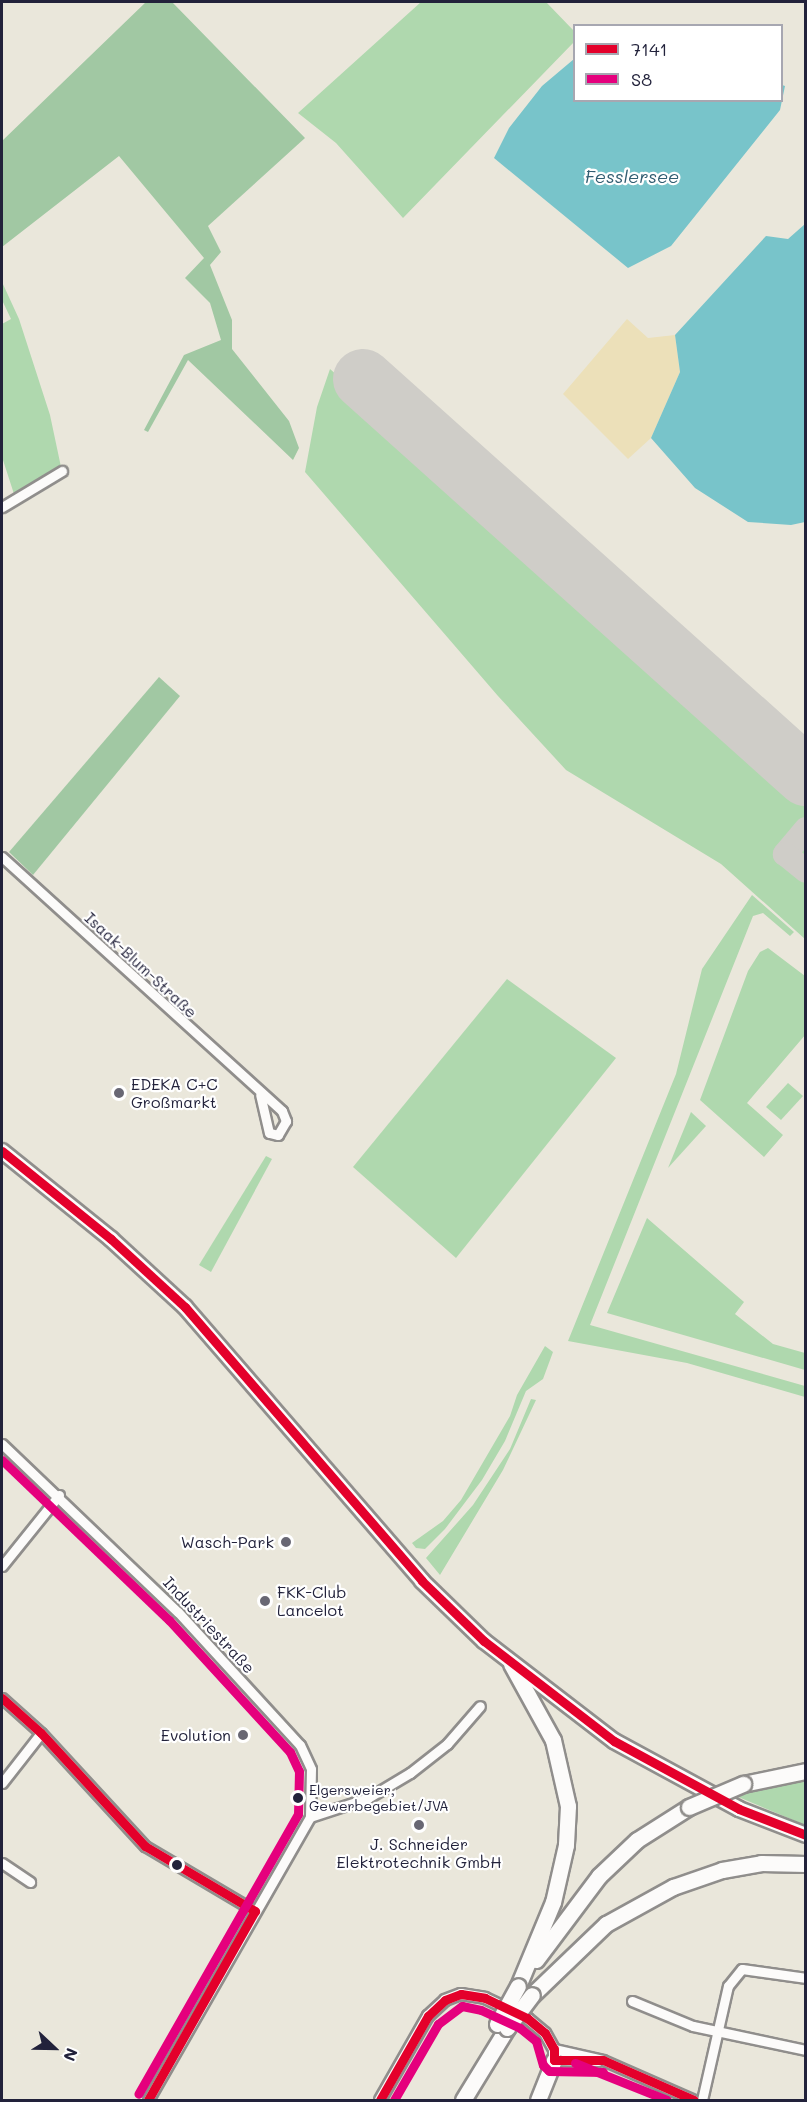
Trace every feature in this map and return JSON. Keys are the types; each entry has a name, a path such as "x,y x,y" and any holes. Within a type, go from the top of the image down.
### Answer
{"highway":[{"path":"453,2100 481,2062 502,2026 553,1902 566,1845 567,1806 553,1740 511,1664"},
{"path":"518,1986 570,1910 599,1876 637,1840 689,1807 743,1784 806,1771"},
{"path":"502,2026 606,1924 673,1887 722,1870 761,1863 806,1864"},
{"path":"538,2100 554,2054"},
{"path":"463,2100 470,2093 481,2062"}],"main road":[{"path":"2,1151 111,1239 185,1307 428,1587 511,1664 614,1741 653,1764 739,1809 806,1835"}],"street":[{"path":"2,507 62,471"},
{"name":"Isaak-Blum-Straße","path":"2,857 260,1095"},
{"name":"Industriestraße","path":"2,1444 132,1564 300,1745 311,1769 314,1791 310,1817"},
{"path":"2,1566 59,1495"},
{"path":"2,1698 41,1733 145,1846 255,1911"},
{"path":"148,2100 310,1817 368,1798 410,1773 447,1744 480,1706"},
{"path":"2,1783 41,1733"},
{"path":"2,1863 30,1882"},
{"path":"702,2100 728,1986 742,1969 806,1978"},
{"path":"380,2100 428,2016 445,2000 462,1994 485,1998 527,2018 545,2032 554,2054 603,2060 694,2100"},
{"path":"632,2001 718,2033 806,2050"}],"green space":[{"path":"146,2 172,2 305,138 208,226 221,252 210,265 232,320 232,349 289,421 299,448 293,460 188,360 148,432 144,430 184,355 221,340 210,303 185,278 204,258 119,156 2,247 2,141"},
{"path":"421,2 546,2 573,30 573,43 403,218 336,143 298,113"},
{"path":"2,282 19,319 50,415 61,467 14,494 2,457 2,324 11,319 2,300"},
{"path":"330,369 805,791 805,939 721,864 566,770 498,696 305,472 317,407"},
{"path":"159,677 180,696 33,875 9,852"},
{"path":"752,895 794,932 790,936 763,913 753,916 590,1325 805,1386 805,1397 687,1363 568,1341 676,1074 702,969"},
{"path":"768,948 805,976 806,1034 747,1103 783,1135 764,1157 700,1100 748,971 760,952"},
{"path":"507,979 616,1058 456,1258 353,1167"},
{"path":"788,1083 803,1096 781,1120 766,1107"},
{"path":"691,1112 706,1126 668,1168"},
{"path":"266,1156 272,1159 211,1272 199,1265"},
{"path":"647,1218 744,1302 735,1314 773,1344 805,1353 805,1370 607,1313"},
{"path":"545,1346 553,1352 543,1379 526,1391 505,1441 482,1480 445,1529 425,1549 416,1548 412,1543 443,1521 461,1500 510,1416 517,1395"},
{"path":"531,1399 536,1400 503,1470 440,1575 426,1558 473,1505 510,1449"},
{"path":"805,1779 805,1825 736,1796 761,1788"}],"sand":[{"path":"627,319 648,338 675,335 680,372 651,438 628,459 563,394"}],"water":[{"name":"Fesslersee","path":"573,60 573,102 782,102 780,110 671,246 628,268 494,158 509,128 542,86"},
{"path":"805,224 805,522 791,525 748,522 695,488 651,438 680,372 675,335 766,236 788,239"}],"taxiway":[{"path":"806,829 785,854 806,871"}],"runway":[{"path":"363,379 806,776"}],"transit line":[{"name":"7141","path":"2,1151 111,1239 185,1307 422,1581 484,1641 614,1741 739,1809 806,1835"},
{"name":"S8","path":"2,1460 169,1620 290,1752 299,1771 298,1814 138,2094"},
{"name":"7141","path":"2,1698 41,1733 145,1846 255,1911"},
{"name":"7141","path":"148,2100 255,1911"},
{"name":"7141","path":"380,2100 428,2016 445,2000 461,1994 485,1998 527,2018 545,2033 554,2049 554,2060 603,2060 694,2100"},
{"name":"S8","path":"394,2100 438,2024 462,2006 481,2010 520,2028 536,2041 543,2065 549,2071 603,2072"},
{"name":"S8","path":"575,2063 667,2100"}],"place":[{"name":"EDEKA C+C Großmarkt","path":"119,1093"},
{"name":"Wasch-Park","path":"286,1542"},
{"name":"FKK-Club Lancelot","path":"265,1601"},
{"name":"Evolution","path":"243,1735"},
{"name":"Elgersweier, Gewerbegebiet/JVA","path":"298,1798"},
{"name":"J. Schneider Elektrotechnik GmbH","path":"419,1825"}]}
